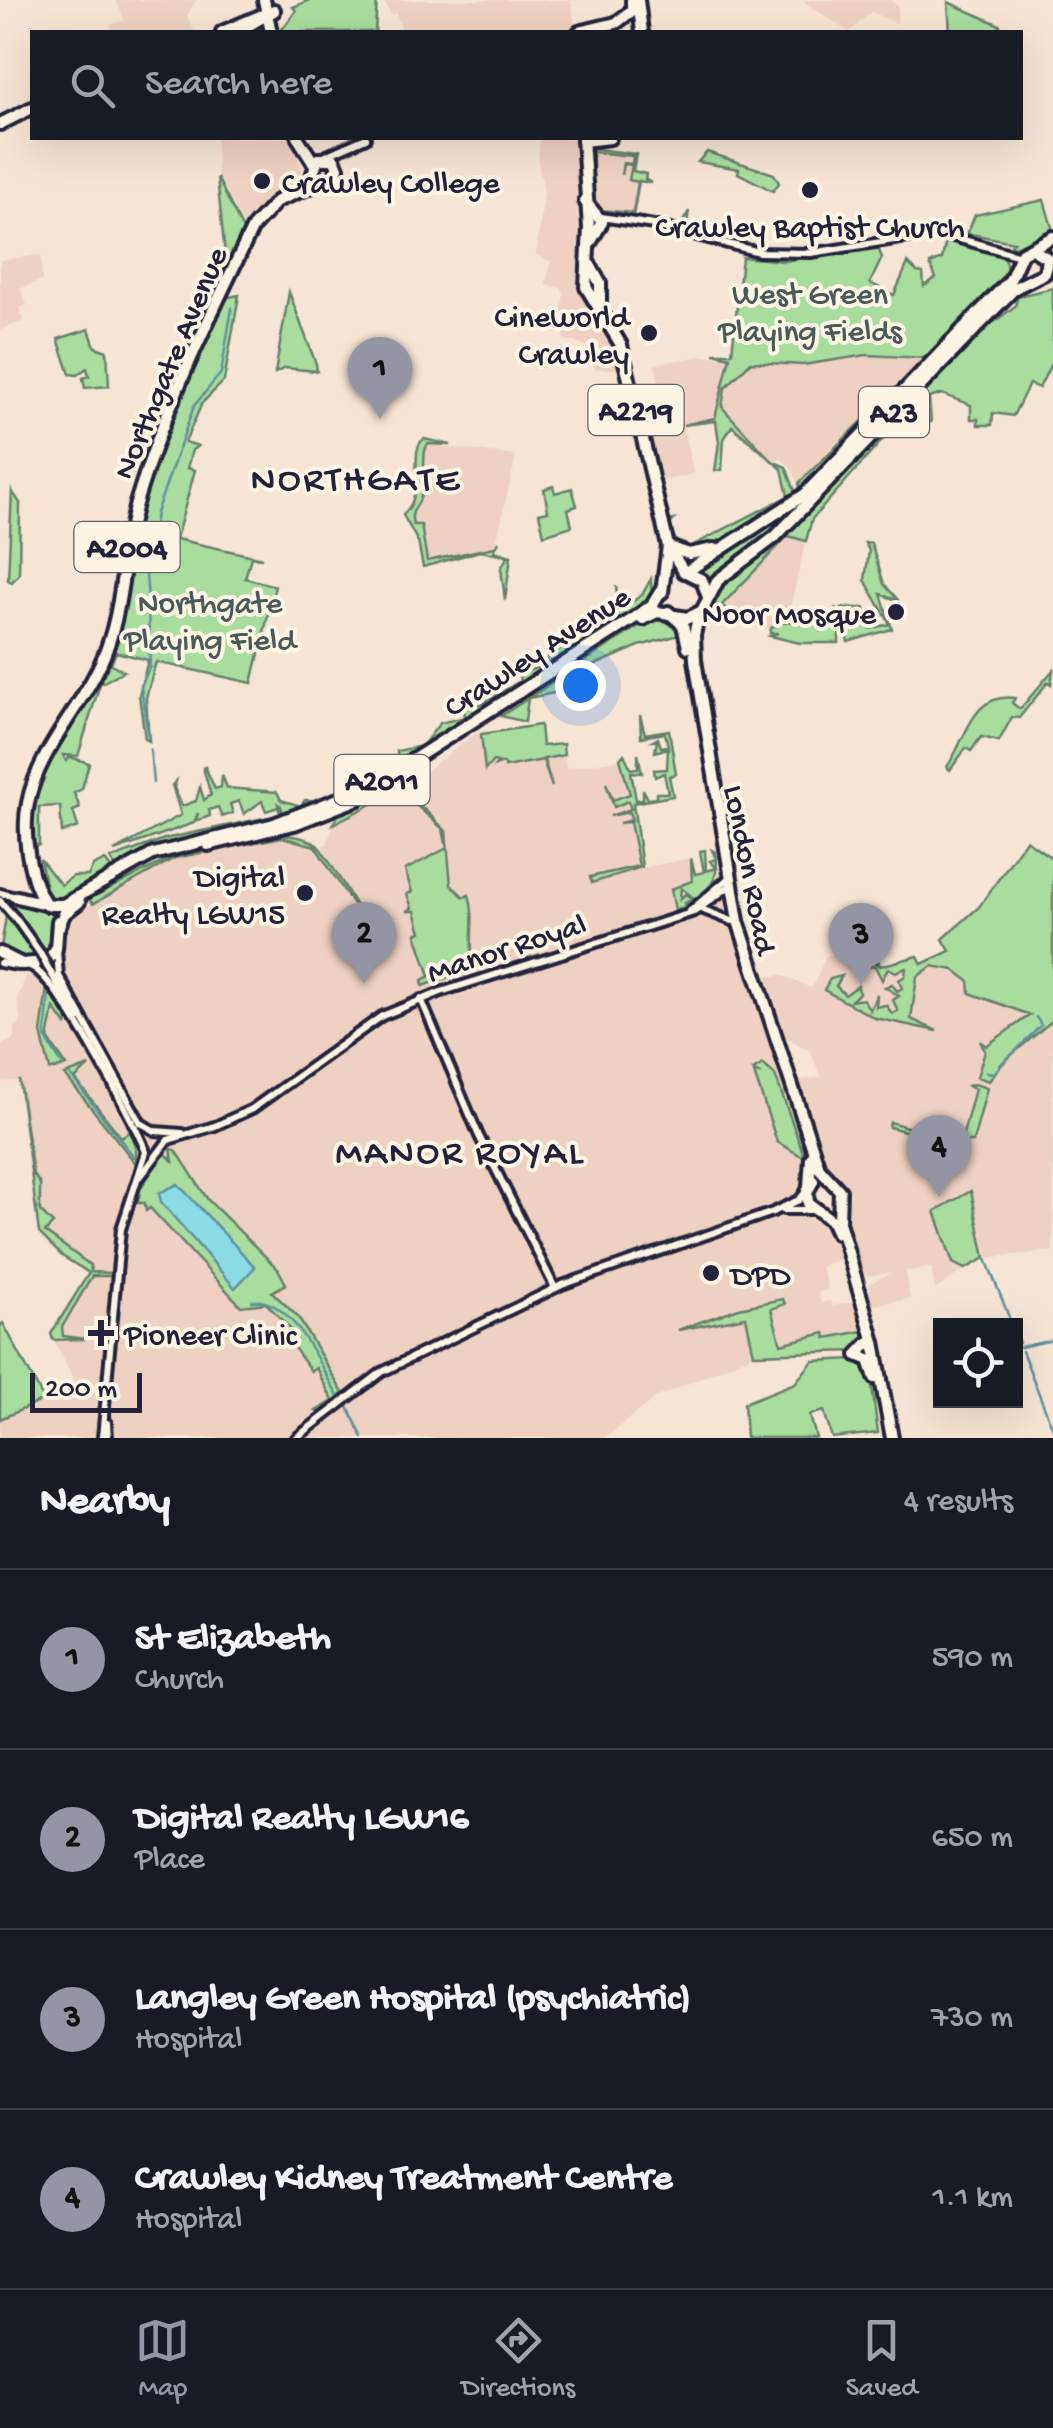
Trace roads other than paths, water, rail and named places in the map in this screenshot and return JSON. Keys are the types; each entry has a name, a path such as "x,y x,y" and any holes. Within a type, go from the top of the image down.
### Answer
{"main road":[{"path":"585,30 628,15 635,0"},
{"path":"635,0 641,27"},
{"path":"241,30 254,25 269,8"},
{"path":"226,30 269,8"},
{"path":"628,15 641,27"},
{"path":"254,25 268,30"},
{"path":"0,124 30,109"},
{"path":"303,140 322,162 338,172 324,180 322,162"},
{"path":"583,140 584,200 595,223"},
{"path":"309,185 322,162"},
{"name":"Northgate Avenue","path":"59,927 33,867 26,823 30,795 108,645 129,530 160,437 253,227 277,201 324,180"},
{"name":"A2219","path":"595,223 590,253 594,284 600,306 621,345 668,546 685,572"},
{"path":"1032,249 1051,265 1035,279 1018,269 1020,256 1032,249 1053,237"},
{"name":"A23","path":"685,572 804,495 1018,269"},
{"name":"A23","path":"708,596 720,579 775,537 1015,288 1035,279"},
{"path":"668,546 691,554 726,544"},
{"name":"A2219","path":"663,586 668,546"},
{"path":"685,572 702,580 708,596 700,613 687,618 672,615 663,604 663,586 685,572"},
{"name":"Crawley Avenue","path":"48,905 64,904 153,854 274,824 372,786 649,608 663,586"},
{"name":"Crawley Avenue","path":"59,927 71,907 146,863 294,824 364,796 644,618 657,612 672,615"},
{"name":"London Road","path":"700,613 694,635 696,660 732,921 810,1156 808,1187"},
{"name":"London Road","path":"672,615 686,630 728,883 746,954 818,1166 830,1180"},
{"path":"0,909 30,890 33,867"},
{"path":"17,897 48,905"},
{"path":"0,962 48,962 58,945 59,927"},
{"path":"0,953 22,964"},
{"path":"817,1178 830,1180 838,1188 839,1224 874,1342 889,1438 868,1342 834,1225 807,1202 808,1187 817,1178"},
{"path":"817,1212 831,1214 840,1201"}],"street":[{"path":"322,162 345,145 360,140"},
{"path":"595,223 618,220 759,252 811,253 896,236 940,233 1020,256"},
{"name":"Manor Royal","path":"161,1147 170,1138 248,1111 352,1034 421,999 701,909 728,883"},
{"name":"Manor Royal","path":"690,912 728,883"},
{"path":"0,893 17,897"},
{"path":"0,901 40,953 101,1060"},
{"path":"701,909 732,921"},
{"path":"58,945 58,974 143,1146 152,1152 161,1147"},
{"path":"0,962 37,971 50,982"},
{"path":"22,964 42,972 142,1124 163,1138 140,1176"},
{"path":"421,999 478,1136 554,1288"},
{"path":"105,1438 121,1232 140,1176 145,1134 156,1131"},
{"name":"Manor Royal","path":"156,1131 191,1133"},
{"path":"296,1438 394,1365 554,1288 773,1212 799,1200 808,1187"},
{"path":"773,1212 798,1208 817,1212"}],"water":[{"path":"178,1184 255,1267 235,1288 161,1202 159,1193"}],"waterway":[{"path":"148,599 146,575 156,513 194,406 221,373 232,308"},
{"path":"148,605 150,666 141,686 148,736"},
{"path":"150,749 153,783"},
{"path":"49,993 45,1037 62,1064"},
{"path":"1036,1017 1040,1023"},
{"path":"986,1072 994,1073 1041,1025"},
{"path":"71,1076 134,1157"},
{"path":"986,1259 1009,1317"},
{"path":"252,1301 267,1303 292,1321 338,1396"},
{"path":"1023,1346 1053,1340"},
{"path":"1023,1354 1053,1429"},
{"path":"348,1407 363,1438"}],"place":[{"name":"Crawley College","path":"262,181"},
{"name":"Crawley Baptist Church","path":"810,190"},
{"name":"Cineworld Crawley","path":"649,333"},
{"name":"St Elizabeth","path":"380,419"},
{"name":"Noor Mosque","path":"896,612"},
{"name":"Digital Realty LGW15","path":"305,893"},
{"name":"Digital Realty LGW16","path":"364,984"},
{"name":"Langley Green Hospital (psychiatric)","path":"861,985"},
{"name":"Crawley Kidney Treatment Centre","path":"939,1197"},
{"name":"DPD","path":"711,1273"},
{"name":"Pioneer Clinic","path":"101,1333"}],"district":[{"name":"NORTHGATE","path":"356,476"},
{"name":"MANOR ROYAL","path":"460,1149"}],"park label":[{"name":"West Green Playing Fields","path":"810,310"},
{"name":"Northgate Playing Field","path":"210,620"}]}
